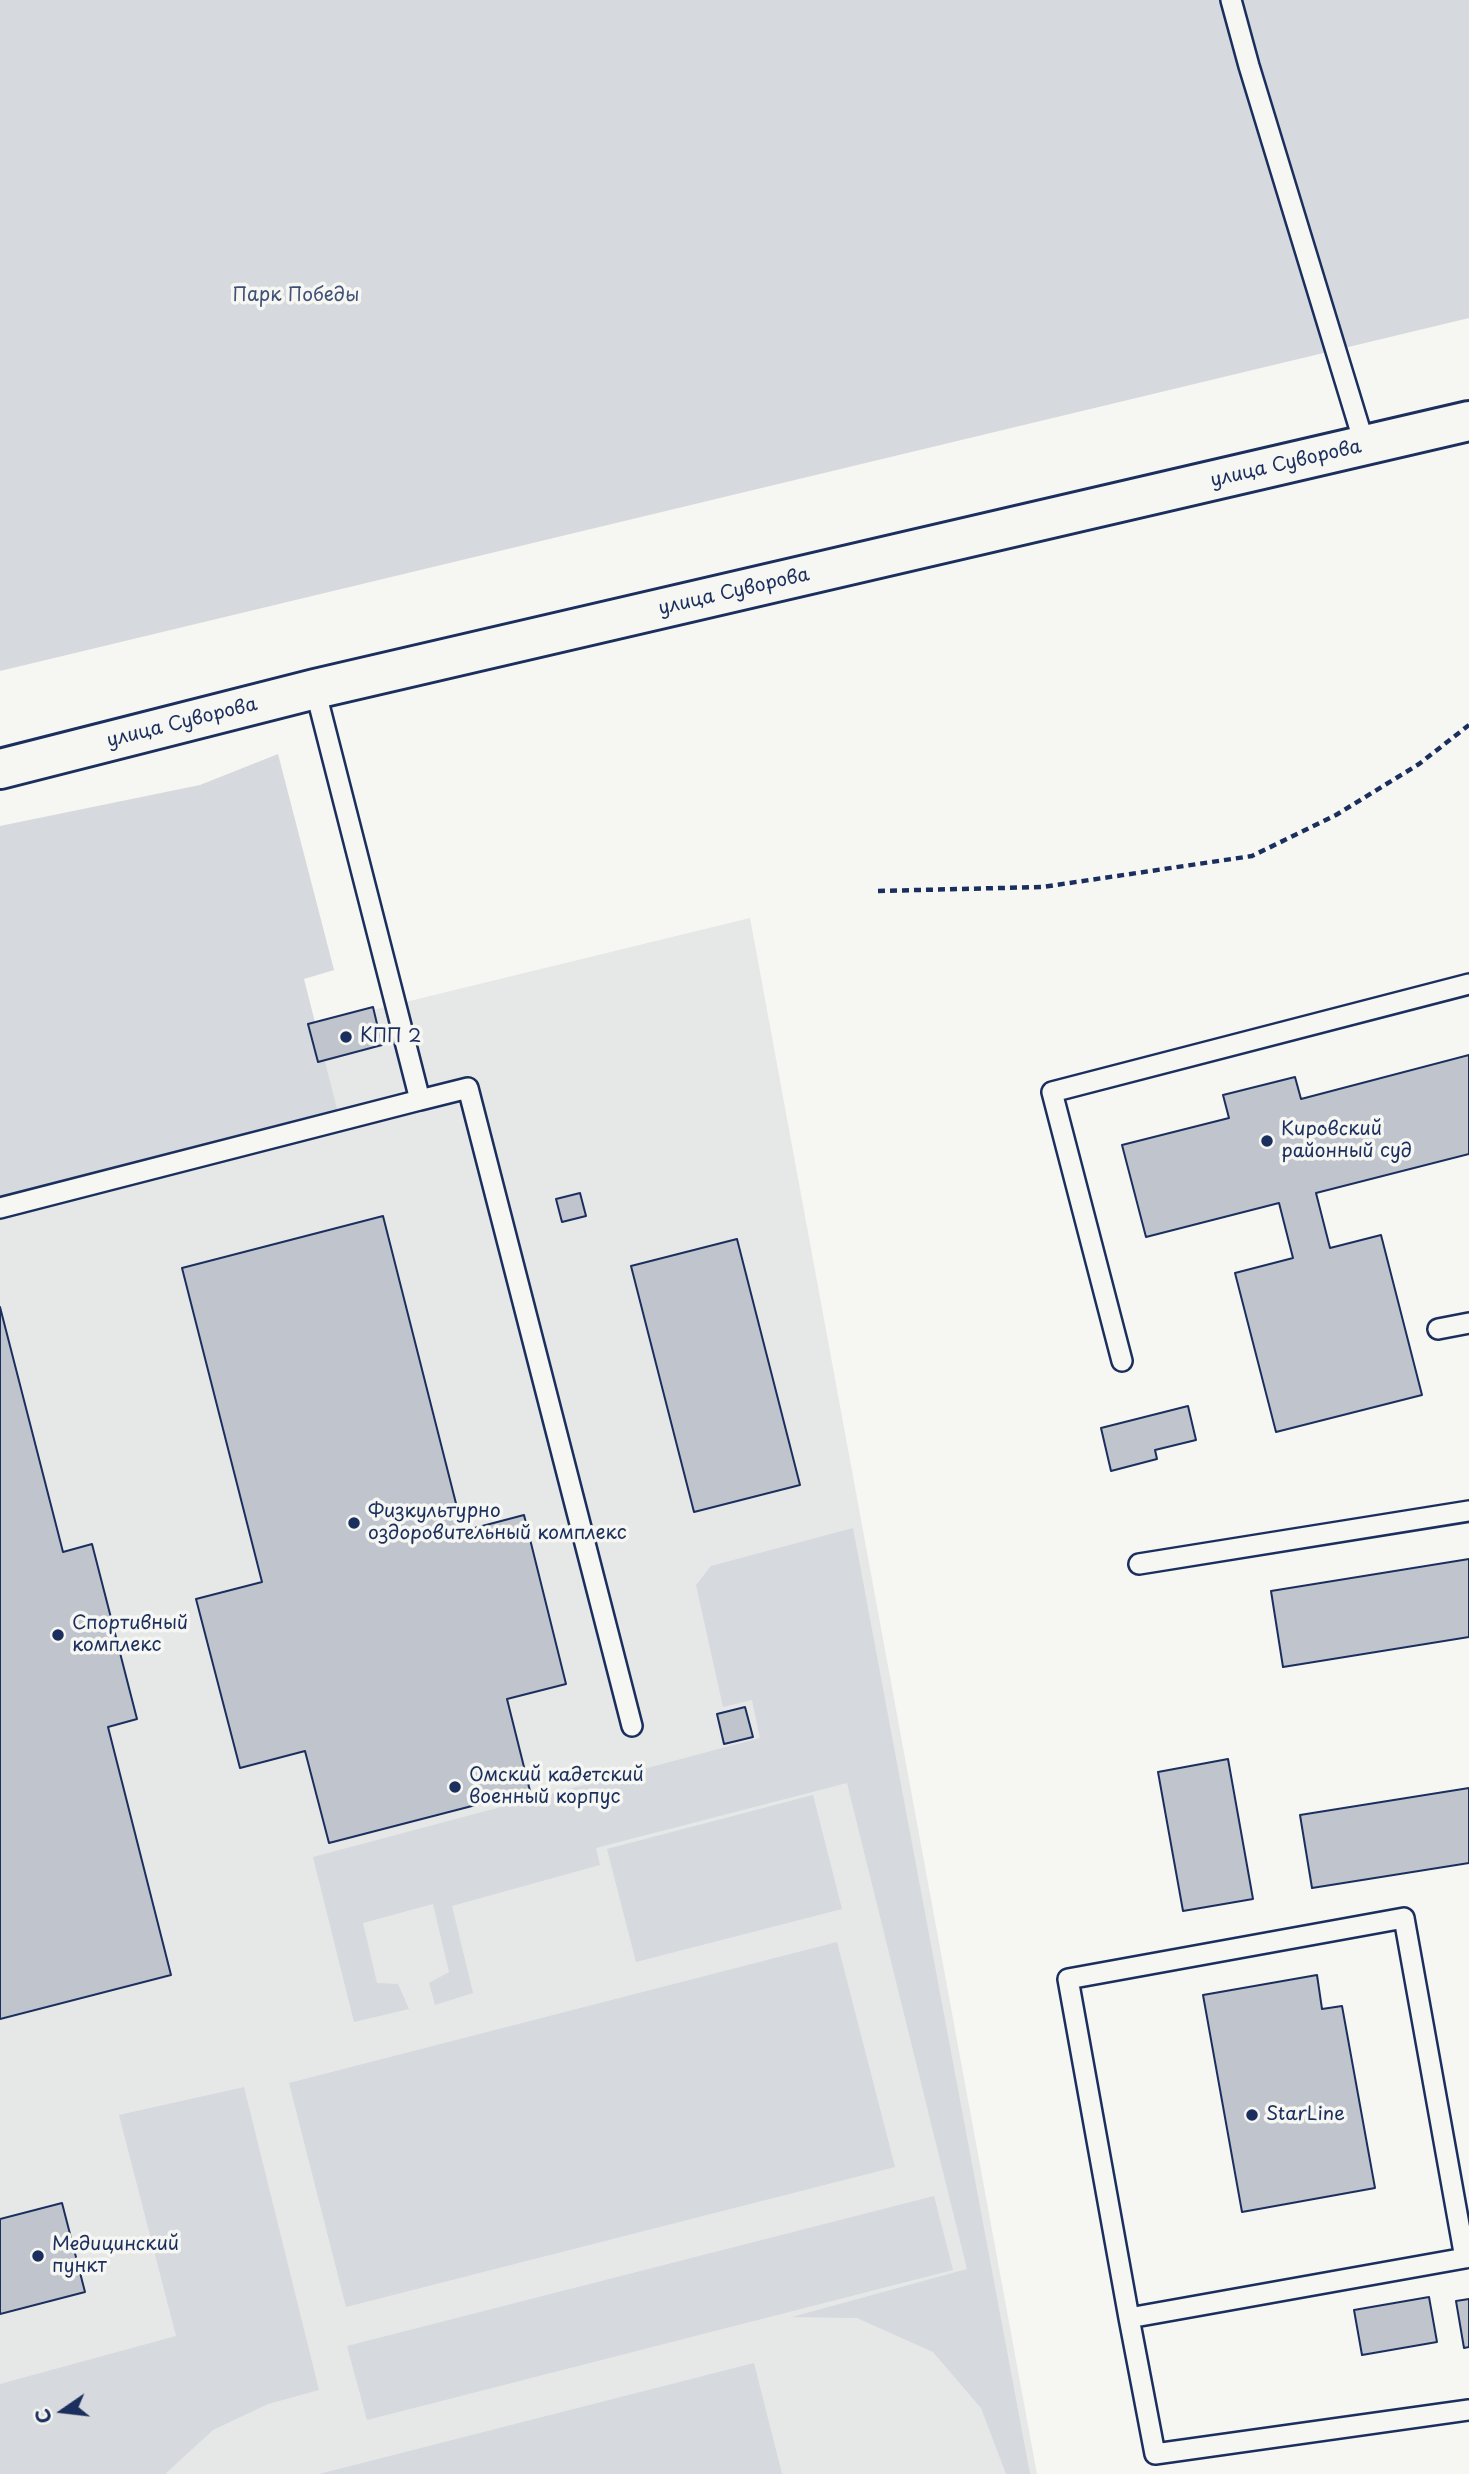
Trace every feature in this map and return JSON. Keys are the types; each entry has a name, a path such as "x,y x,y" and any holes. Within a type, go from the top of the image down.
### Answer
{"main road":[{"name":"улица Суворова","path":"0,769 315,689 1469,421"}],"lane":[{"path":"1231,0 1365,446"},
{"path":"315,689 420,1100"},
{"path":"1122,1361 1052,1092 1469,984"},
{"path":"0,1208 468,1088 632,1726"},
{"path":"1438,1329 1469,1324"},
{"path":"1139,1564 1469,1511"},
{"path":"1129,2318 1465,2258 1404,1918 1068,1979 1129,2318 1154,2454 1469,2410"}],"path":[{"path":"878,891 1042,887 1252,856 1336,815 1419,764 1469,725"}],"shaded area":[{"name":"Омский кадетский военный корпус","path":"750,918 1037,2474 0,2474 0,1101"}],"green space":[{"name":"Парк Победы","path":"0,0 1469,0 1469,318 0,671"},
{"path":"278,754 334,970 304,979 338,1113 0,1198 0,826 200,785"},
{"path":"853,1528 1030,2474 1006,2474 981,2408 933,2352 857,2318 792,2317 967,2269 847,1783 596,1848 600,1865 452,1906 473,1993 435,2005 429,1983 449,1972 433,1904 363,1923 377,1983 398,1984 409,2009 354,2022 313,1857 760,1738 752,1700 723,1707 696,1585 711,1566"},
{"path":"813,1795 842,1909 636,1962 607,1849"},
{"path":"837,1942 895,2167 346,2307 289,2083"},
{"path":"244,2087 319,2390 268,2404 213,2430 165,2474 0,2474 0,2384 176,2336 119,2115"},
{"path":"934,2196 953,2270 367,2420 347,2346"},
{"path":"754,2363 782,2474 319,2474"}],"building":[{"name":"КПП 2","path":"373,1007 382,1045 318,1062 308,1024"},
{"path":"1469,1055 1469,1154 1316,1193 1330,1248 1381,1235 1422,1395 1276,1432 1235,1273 1293,1258 1279,1203 1146,1237 1122,1145 1229,1118 1223,1095 1295,1077 1301,1099"},
{"path":"580,1193 586,1216 562,1222 556,1199"},
{"name":"Физкультурно оздоровительный комплекс","path":"383,1216 463,1531 524,1515 566,1684 507,1699 530,1791 329,1843 305,1751 240,1768 196,1599 262,1582 182,1268"},
{"path":"737,1239 800,1485 694,1512 631,1266"},
{"name":"Спортивный комплекс","path":"0,1307 63,1552 92,1544 137,1719 108,1727 171,1975 0,2019"},
{"path":"1188,1406 1196,1440 1155,1450 1157,1459 1111,1471 1101,1428"},
{"path":"1469,1559 1469,1637 1283,1667 1271,1591"},
{"path":"745,1707 753,1737 724,1744 717,1714"},
{"path":"1228,1759 1253,1899 1183,1911 1158,1772"},
{"path":"1469,1788 1469,1863 1312,1888 1300,1815"},
{"path":"1317,1975 1322,2009 1342,2006 1375,2188 1242,2212 1203,1995"},
{"name":"Медицинский пункт","path":"62,2203 85,2292 0,2314 0,2219"},
{"path":"1429,2297 1437,2342 1362,2355 1354,2310"},
{"path":"1469,2299 1469,2347 1464,2348 1456,2301"}],"place":[{"name":"КПП 2","path":"346,1037"},
{"name":"Кировский районный суд","path":"1267,1141"},
{"name":"Физкультурно оздоровительный комплекс","path":"354,1523"},
{"name":"Спортивный комплекс","path":"58,1635"},
{"name":"Омский кадетский военный корпус","path":"455,1787"},
{"name":"StarLine","path":"1252,2115"},
{"name":"Медицинский пункт","path":"38,2256"}]}
